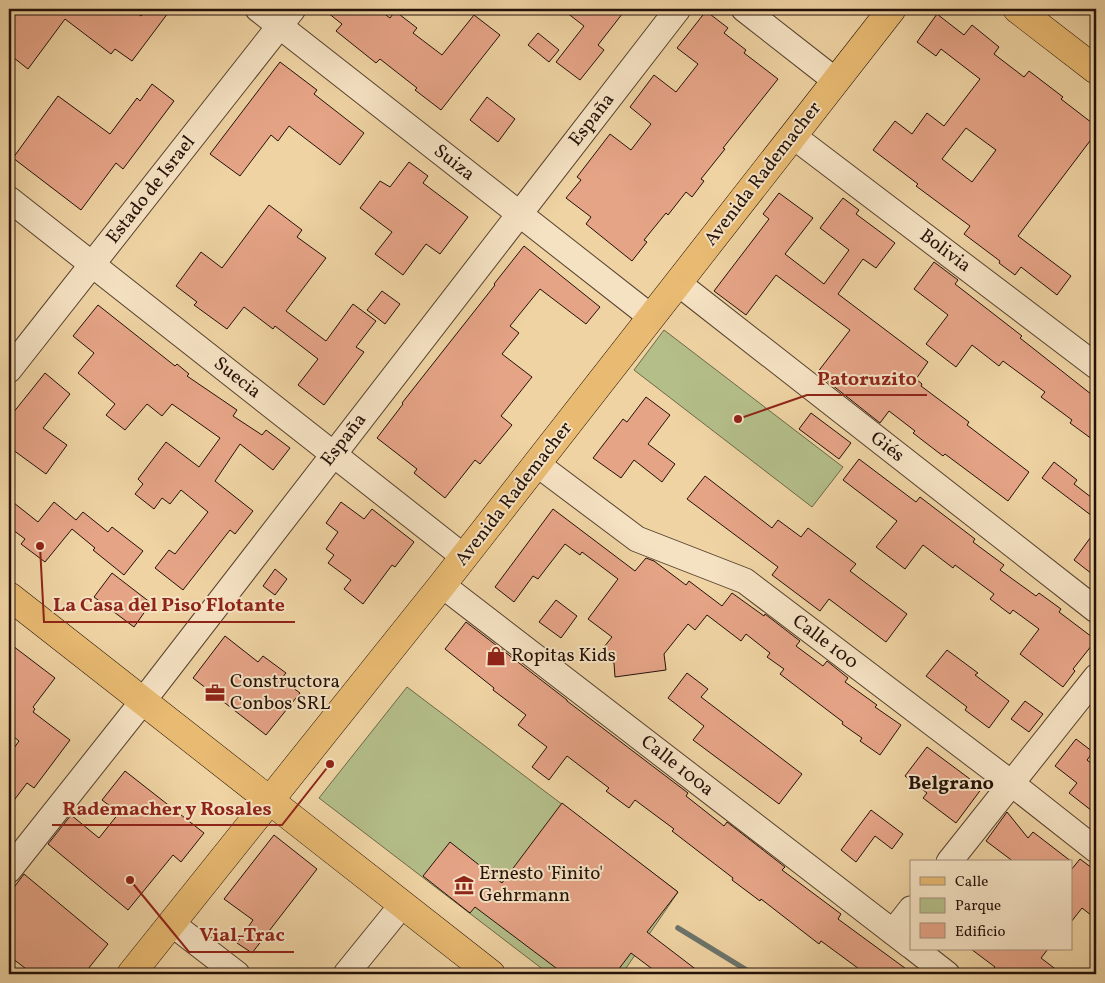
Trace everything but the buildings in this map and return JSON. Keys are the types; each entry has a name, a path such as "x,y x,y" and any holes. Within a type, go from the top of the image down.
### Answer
{"main road":[{"name":"Avenida Rademacher","path":"130,974 442,585 892,9"},
{"path":"1017,9 1096,70"},
{"path":"9,596 491,974"}],"street":[{"name":"Suiza","path":"258,9 287,17 520,214 651,317"},
{"name":"España","path":"9,870 143,701 678,9"},
{"path":"744,9 836,81"},
{"name":"Estado de Israel","path":"9,370 287,17"},
{"name":"Bolivia","path":"793,136 1096,366"},
{"name":"Suecia","path":"9,199 464,557"},
{"name":"Giés","path":"678,283 1096,610"},
{"name":"Calle 100","path":"537,464 637,539 745,581 1096,850"},
{"name":"Calle 100a","path":"442,585 902,939"},
{"path":"951,860 1096,677"},
{"path":"346,974 402,905"},
{"path":"902,939 910,912"},
{"path":"171,923 237,974"},
{"path":"916,950 947,974"}],"green space":[{"path":"664,330 843,467 812,507 634,370"},
{"path":"407,687 678,892 622,974 549,974 319,798"}],"waterway":[{"path":"678,928 753,974"}],"place":[{"name":"Patoruzito","path":"738,419"},
{"name":"La Casa del Piso Flotante","path":"40,546"},
{"name":"Ropitas Kids","path":"496,656"},
{"name":"Constructora Conbos SRL","path":"215,693"},
{"name":"Rademacher y Rosales","path":"330,764"},
{"name":"Vial-Trac","path":"130,880"},
{"name":"Ernesto 'Finito' Gehrmann","path":"464,885"}],"district":[{"name":"Belgrano","path":"951,784"}]}
